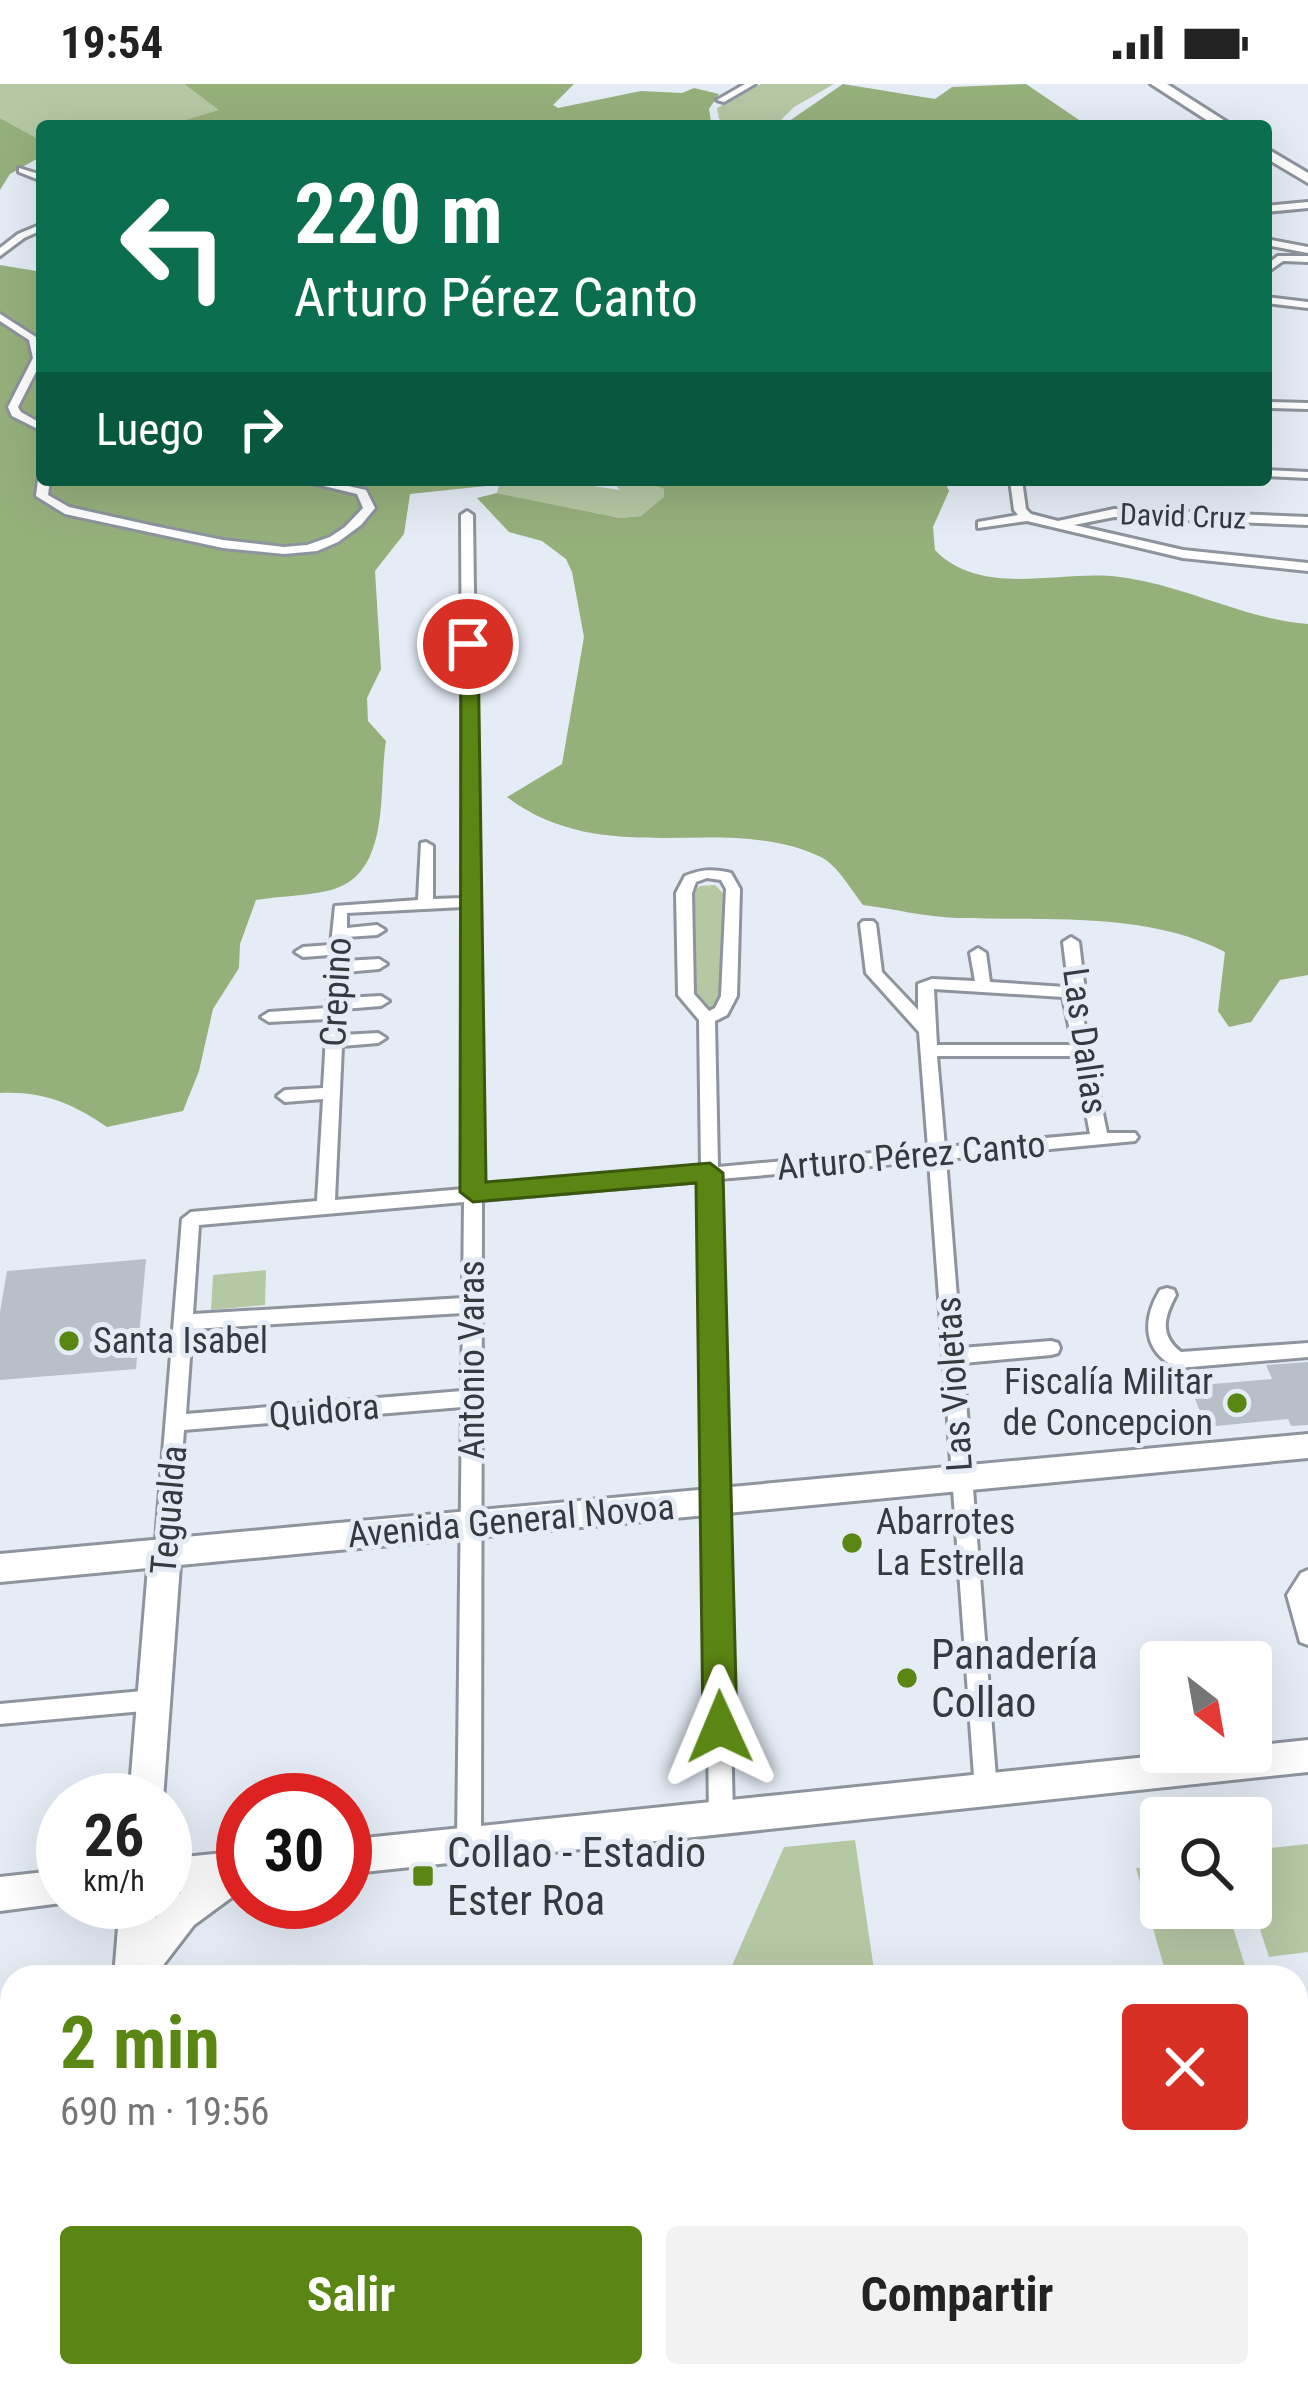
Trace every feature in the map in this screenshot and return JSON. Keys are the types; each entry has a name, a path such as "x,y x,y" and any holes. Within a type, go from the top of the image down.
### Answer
{"main road":[{"path":"1158,84 1216,120"},
{"path":"1183,84 1208,115"},
{"path":"1272,156 1308,178"},
{"name":"Avenida General Novoa","path":"0,1568 1308,1446"},
{"name":"Tegualda","path":"148,1773 165,1552"},
{"path":"372,1854 1308,1756"},
{"path":"141,1965 181,1913 216,1887"},
{"path":"0,1894 36,1890"},
{"path":"133,1965 136,1929"}],"street":[{"path":"721,100 751,84"},
{"path":"22,170 36,176"},
{"path":"1272,209 1308,206"},
{"path":"0,253 16,240 36,236"},
{"path":"1272,244 1308,255"},
{"path":"1272,265 1281,258 1308,255"},
{"path":"1272,301 1308,305"},
{"path":"0,317 34,340 36,349"},
{"path":"36,362 13,406 16,414 36,425"},
{"path":"1272,405 1308,407"},
{"path":"1272,472 1308,475"},
{"path":"44,486 43,496 65,510 284,552 331,542 358,523 368,508 362,492 334,486"},
{"path":"1017,486 1020,510 1027,517"},
{"name":"David Cruz","path":"1060,524 1114,513 1308,520"},
{"name":"Antonio Varas","path":"467,515 473,1192 469,1844"},
{"path":"982,525 1027,517 1183,554 1308,567"},
{"path":"425,904 426,846"},
{"path":"704,851 706,873"},
{"path":"707,1019 721,1011 729,996 734,889 726,876 706,873 690,879 684,892 686,995 707,1019 722,1818"},
{"name":"Crepino","path":"326,1206 340,909 470,902"},
{"path":"868,924 876,976 925,1028"},
{"path":"303,952 377,930"},
{"name":"Las Dalias","path":"1071,942 1076,983 1070,992 1100,1140"},
{"path":"978,953 983,985 1070,992"},
{"path":"338,968 380,964"},
{"name":"Las Violetas","path":"983,985 927,985 925,1028 986,1790"},
{"path":"269,1018 380,1001"},
{"path":"336,1041 378,1038"},
{"path":"927,1050 1084,1051"},
{"path":"285,1096 332,1093"},
{"name":"Arturo Pérez Canto","path":"191,1219 1129,1137"},
{"name":"Tegualda","path":"165,1552 191,1219"},
{"path":"1167,1295 1157,1309 1155,1332 1162,1348 1178,1360 1308,1350"},
{"path":"184,1322 472,1305"},
{"path":"952,1356 1051,1348"},
{"name":"Quidora","path":"176,1423 472,1398"},
{"path":"1308,1580 1298,1595 1308,1635"},
{"path":"0,1714 154,1700"}],"green space":[{"path":"0,84 184,84 220,110 186,120 36,120 36,138 0,118"},
{"path":"184,84 574,84 553,105 558,108 641,91 682,93 694,88 719,94 709,109 711,120 185,120 219,110"},
{"path":"761,84 834,84 781,120 721,120 717,108"},
{"path":"843,84 935,99 952,87 1026,84 1079,120 791,120"},
{"path":"0,118 36,138 36,159 10,174 0,190"},
{"path":"0,265 36,271 36,486 486,486 410,494 404,534 375,571 381,669 367,698 368,721 386,741 373,848 351,881 331,890 256,900 240,944 239,968 213,1009 199,1071 183,1111 107,1127 56,1100 0,1093"},
{"path":"499,486 620,490 616,486 658,486 665,489 665,497 641,516 620,518 497,493"},
{"path":"657,486 947,486 949,491 933,527 935,550 975,574 1023,579 1120,577 1261,616 1308,624 1308,975 1280,980 1251,1022 1229,1027 1218,1011 1225,952 1194,939 1128,924 945,917 863,905 827,861 784,844 584,832 545,819 507,797 562,764 584,637 566,559 542,541 509,532 477,498 497,493 620,518 641,516 664,497 664,489"},
{"path":"715,885 728,898 722,995 714,1008 704,1008 690,970 690,895 700,886"},
{"path":"266,1270 265,1305 211,1310 213,1275"},
{"path":"855,1840 873,1965 732,1965 784,1847"},
{"path":"1308,1844 1308,1952 1269,1957 1260,1929 1272,1929 1272,1848"},
{"path":"1153,1929 1234,1929 1245,1965 1163,1965"}],"building":[{"name":"Santa Isabel","path":"146,1259 136,1369 0,1380 0,1312 7,1271"},
{"name":"Fiscalía Militar de Concepcion","path":"1308,1362 1308,1425 1291,1426 1288,1419 1206,1427 1190,1386 1272,1379 1266,1365"}],"place":[{"name":"Santa Isabel","path":"69,1341"},
{"name":"Fiscalía Militar de Concepcion","path":"1237,1403"},
{"name":"Abarrotes La Estrella","path":"852,1543"},
{"name":"Panadería Collao","path":"907,1678"},
{"name":"Collao - Estadio Ester Roa","path":"423,1876"}],"route":[{"path":"468,644 473,1192 710,1173 720,1727"}]}
